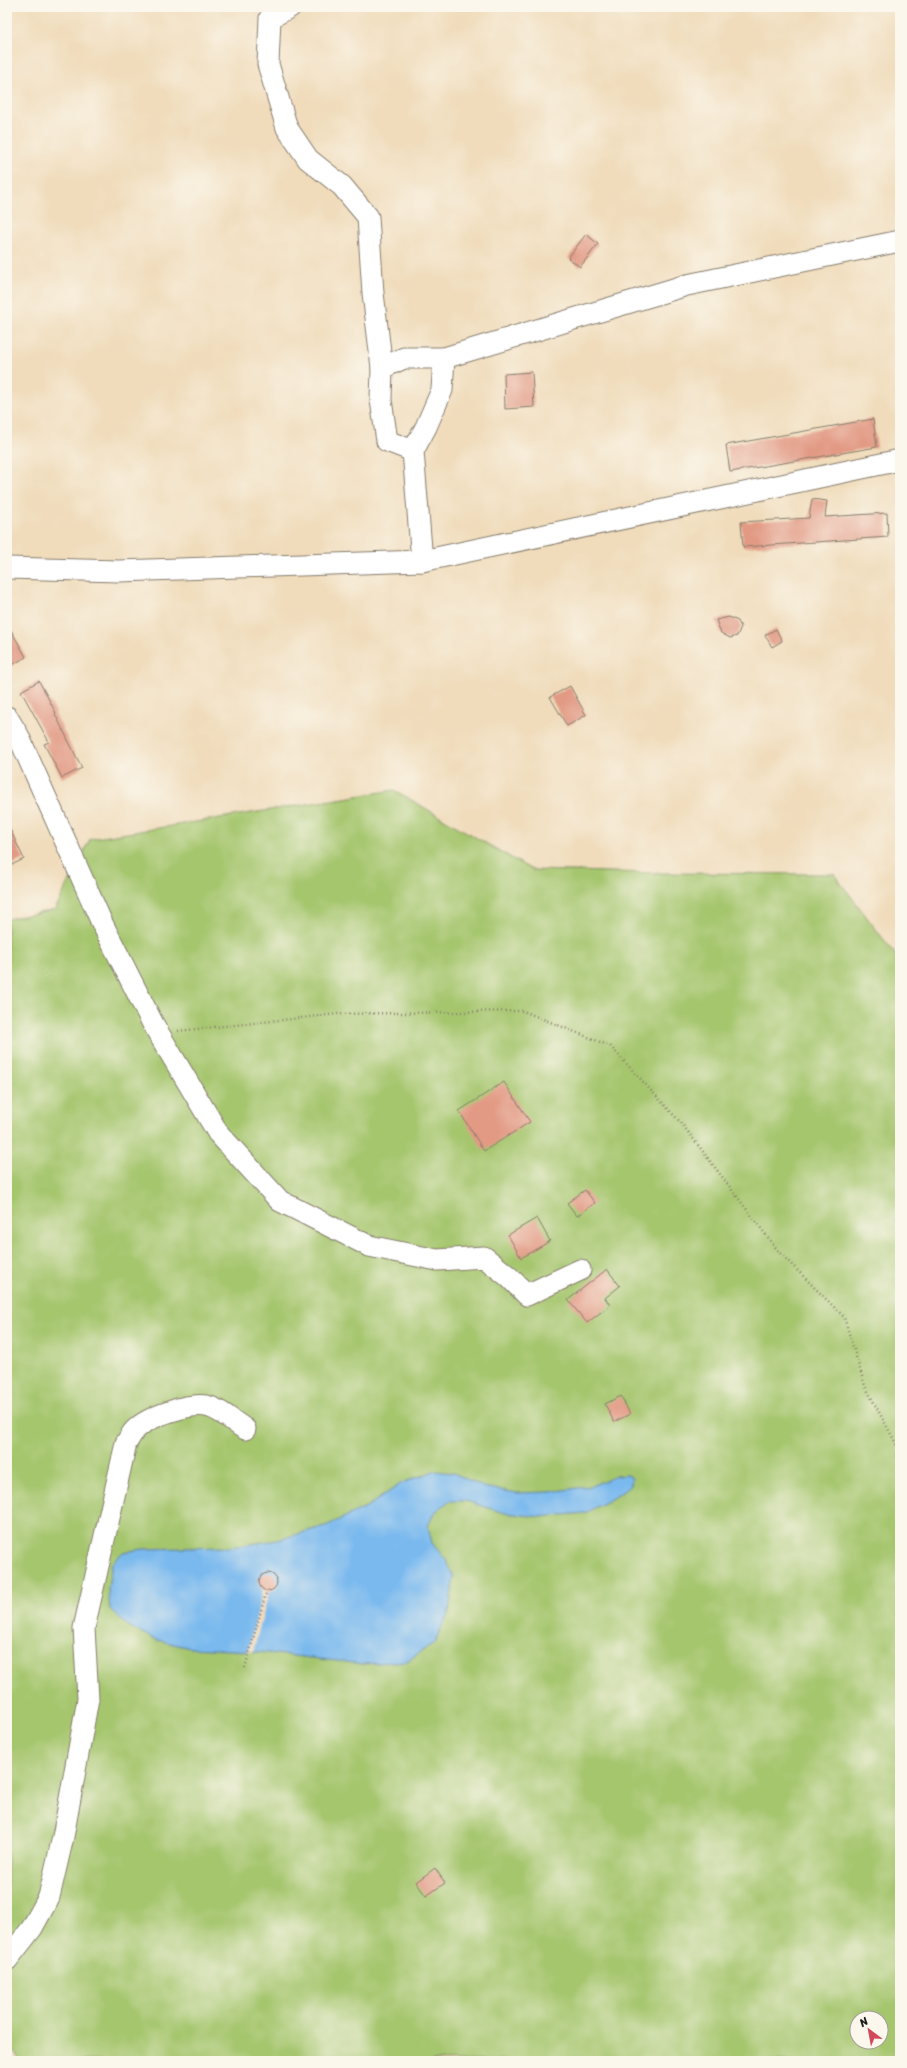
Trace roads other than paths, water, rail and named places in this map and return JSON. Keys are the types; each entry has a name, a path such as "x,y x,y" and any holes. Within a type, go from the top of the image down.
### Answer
{"street":[{"path":"290,7 270,18 268,64 287,128 308,159 342,186 368,217 372,292 382,368 381,400 387,441 413,451"},
{"path":"382,368 404,358 444,358 687,285 900,241"},
{"path":"422,561 413,451 442,390 444,358"},
{"path":"7,568 119,571 422,561 900,460"},
{"path":"7,717 18,735 102,923 153,1024 218,1132 280,1201 369,1246 437,1260 484,1257 509,1277 527,1295 580,1270"},
{"path":"7,1960 32,1928 50,1896 63,1837 88,1699 84,1628 126,1443 135,1430 148,1422 166,1413 189,1407 210,1407 245,1429"}],"water":[{"path":"434,1471 454,1473 483,1487 517,1493 550,1492 591,1486 616,1476 627,1475 632,1478 631,1485 618,1495 585,1513 540,1517 505,1513 466,1501 449,1501 434,1513 428,1526 432,1543 446,1560 454,1576 449,1612 434,1643 407,1661 363,1664 250,1651 190,1648 157,1640 129,1627 110,1609 108,1588 112,1563 123,1552 144,1549 230,1547 278,1540 328,1525 368,1506 402,1483"}]}
